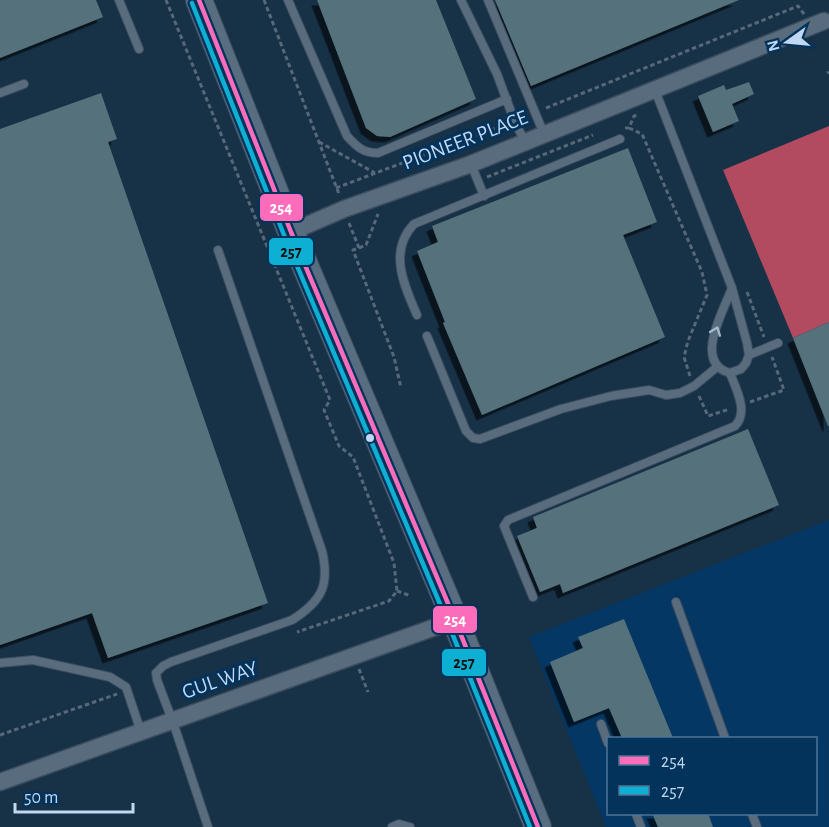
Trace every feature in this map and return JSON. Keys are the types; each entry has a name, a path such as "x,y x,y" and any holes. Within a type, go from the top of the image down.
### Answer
{"main road":[{"path":"200,0 291,232 538,827"}],"street":[{"name":"PIONEER PLACE","path":"291,232 344,209 471,164 822,22"},
{"name":"GUL WAY","path":"0,782 454,620"}],"lane":[{"path":"119,0 139,49"},
{"path":"288,0 347,136 367,153 378,153 507,99"},
{"path":"461,0 497,74 525,142"},
{"path":"488,0 544,134"},
{"path":"0,93 24,84"},
{"path":"655,90 732,288 748,355 741,369 730,373"},
{"path":"417,315 406,290 398,260 407,232 414,224 620,139"},
{"path":"471,164 484,196"},
{"path":"208,827 156,673 162,666 292,620 304,613 321,592 326,579 322,550 218,250"},
{"path":"532,597 504,523 735,426 742,415 741,405 730,373 717,366 712,357 712,342 732,288"},
{"path":"427,336 466,431 473,438 480,439 561,409 611,396 649,390 666,395 680,393 694,386 717,366"},
{"path":"748,355 778,343"},
{"path":"676,602 726,737"},
{"path":"0,663 33,660 110,677 126,687 141,732"},
{"path":"601,724 607,738"},
{"path":"392,827 399,824 410,827"}],"path":[{"path":"166,0 330,399 324,410 339,446 353,457 394,563 397,591 388,601 290,635"},
{"path":"535,112 798,6 822,22"},
{"path":"336,188 514,120"},
{"path":"629,128 642,134 702,272 707,295 688,341 684,357 708,416 784,390 743,282"},
{"path":"317,141 375,173"},
{"path":"359,248 366,245 381,207"},
{"path":"397,591 411,596"},
{"path":"0,735 126,690"}],"shaded area":[{"path":"829,126 829,322 793,338 723,170"},
{"path":"829,520 829,827 606,827 529,637"}],"building":[{"path":"0,0 96,0 103,17 0,58"},
{"path":"317,0 436,0 476,99 390,137 377,136 366,128"},
{"path":"495,0 739,0 531,86"},
{"path":"749,82 754,94 732,104 739,121 713,132 698,96 724,85 726,90"},
{"path":"101,93 117,139 108,142 268,603 108,658 92,613 0,645 0,129"},
{"path":"628,148 657,222 623,235 665,337 482,415 443,323 445,322 417,251 438,242 432,226"},
{"path":"829,322 829,426 828,426 793,338"},
{"path":"748,429 779,505 563,593 560,584 540,592 517,536 537,528 533,517"},
{"path":"624,619 673,737 622,737 609,708 574,722 550,662 583,648 578,637"},
{"path":"653,815 709,815 713,827 658,827"}],"transit line":[{"name":"254","path":"199,0 291,232 455,620 538,827"},
{"name":"257","path":"192,3 284,235 448,623 530,827"}]}
